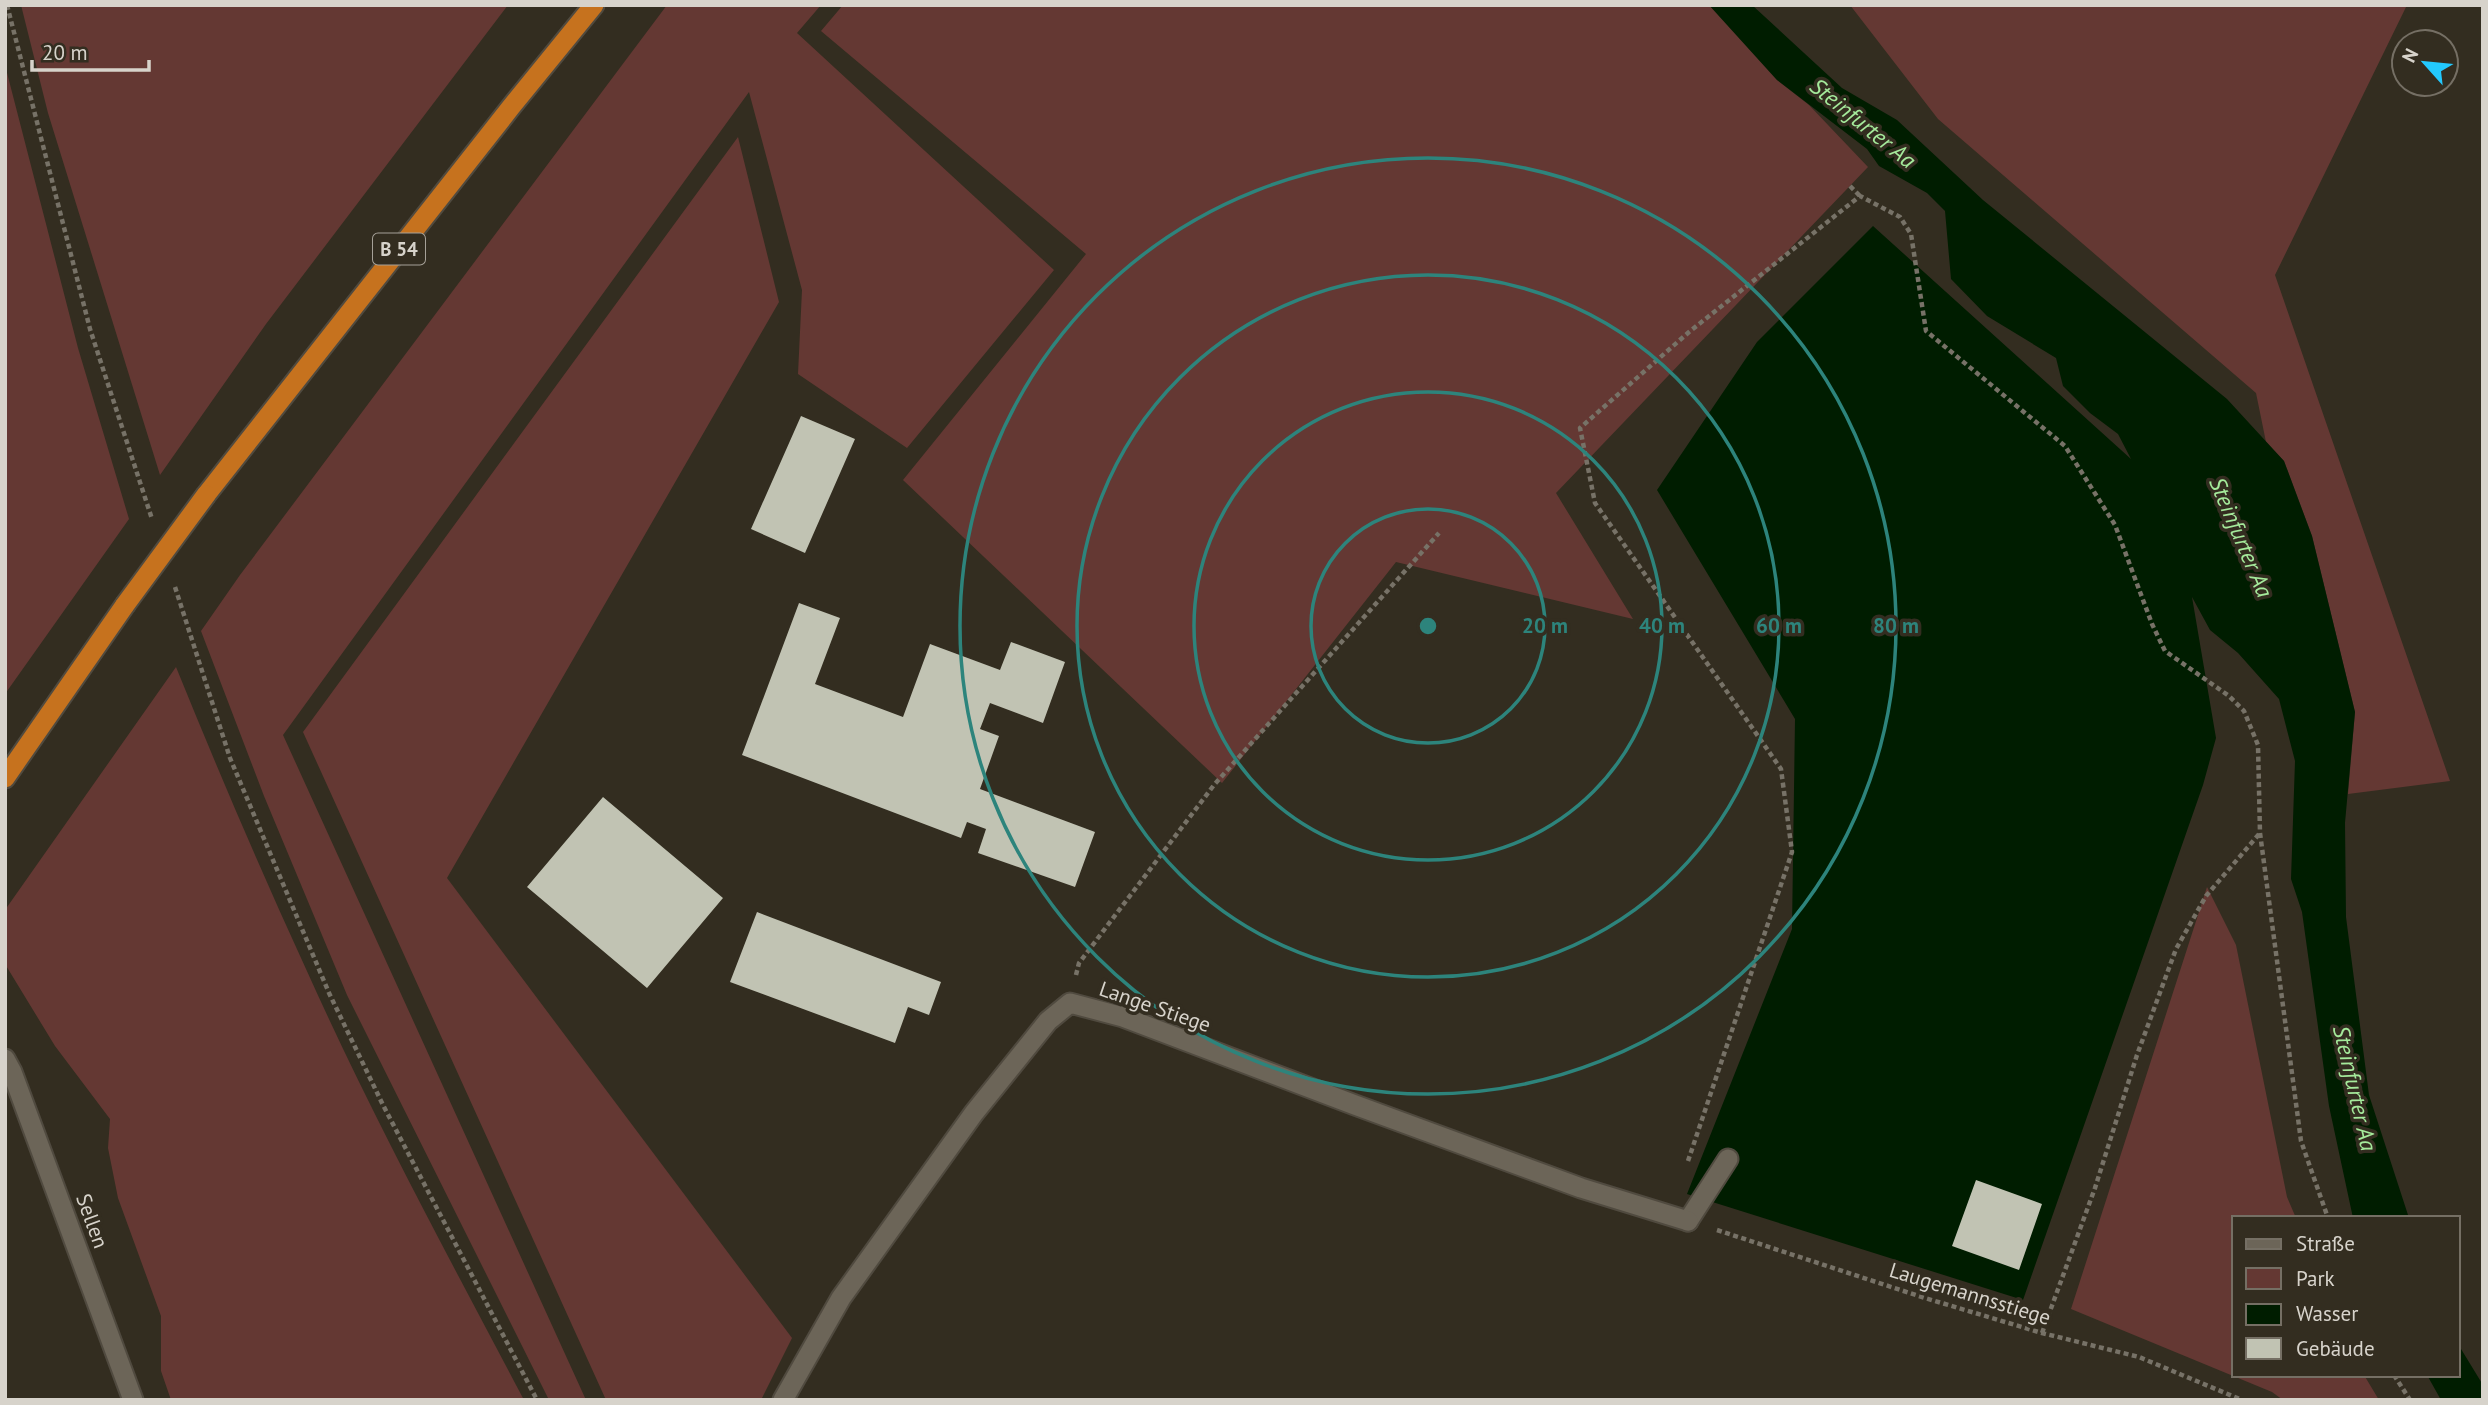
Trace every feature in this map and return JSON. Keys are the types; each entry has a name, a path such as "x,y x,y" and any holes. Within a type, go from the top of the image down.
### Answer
{"highway":[{"name":"B 54","path":"5,778 125,605 206,495 594,5"}],"street":[{"name":"Lange Stiege","path":"783,1400 841,1298 966,1124 1048,1021 1070,1003 1124,1017 1556,1178 1688,1221"},
{"name":"Sellen","path":"5,1059 134,1400"},
{"path":"1688,1221 1728,1159"}],"path":[{"path":"7,5 90,329 154,524"},
{"path":"1850,186 1860,195 1900,217 1911,234 1926,331 2065,446 2115,525 2152,624 2165,651 2230,696 2244,711 2258,745 2260,833 2301,1141 2327,1216"},
{"path":"1688,1163 1792,852 1781,769 1595,503 1580,428 1689,332 1860,195"},
{"path":"1070,1003 1079,963 1214,785 1439,533"},
{"path":"171,576 230,758 329,993 383,1105 536,1397 527,1400"},
{"path":"2042,1333 2095,1188 2137,1055 2176,949 2206,896 2260,833"},
{"name":"Laugemannsstiege","path":"1688,1221 1925,1298 2042,1333 2139,1357 2242,1400"},
{"path":"2395,1377 2410,1400"}],"green space":[{"path":"21,5 508,5 266,324 160,475 48,113"},
{"path":"667,5 821,5 797,33 1054,270 907,448 798,374 802,290 749,92 283,735 586,1400 549,1400 347,995 264,796 201,631 240,575"},
{"path":"843,5 1709,5 1777,80 1809,105 1868,167 1556,493 1633,619 1396,562 1222,783 903,480 1086,254 821,31"},
{"path":"1850,5 2407,5 2396,28 2390,28 2390,40 2275,275 2450,781 2348,794 2355,712 2312,536 2284,461 2266,442 2256,393 1938,119"},
{"path":"5,65 78,348 129,519 5,694"},
{"path":"738,137 779,302 447,878 792,1338 761,1400 606,1400 303,732"},
{"path":"176,667 255,856 331,1024 524,1400 171,1400 161,1371 161,1316 118,1198 108,1148 110,1119 55,1046 5,964 5,910"},
{"path":"2207,887 2236,945 2287,1197 2295,1216 2232,1216 2232,1375 2071,1309"},
{"path":"2236,1377 2365,1377 2379,1400 2283,1400 2272,1392"}],"water":[{"name":"Steinfurter Aa","path":"1709,5 1752,5 1842,88 1897,120 1983,200 2227,399 2284,461 2312,536 2355,712 2345,823 2346,917 2369,1095 2408,1216 2353,1216 2329,1106 2302,912 2291,879 2295,761 2279,699 2238,653 2210,630 2192,597 2216,738 2203,785 2023,1300 1687,1194 1792,929 1795,719 1657,490 1757,342 1873,226 2131,459 2118,434 2090,413 2063,386 2056,358 1987,316 1951,279 1945,211 1927,193 1879,166 1867,149 1777,80"},
{"path":"2460,1347 2483,1385 2483,1400 2441,1400 2428,1377 2460,1377"}],"building":[{"path":"801,416 855,439 805,553 751,529"},
{"path":"799,603 840,618 815,684 903,717 930,644 1000,670 1011,642 1065,662 1043,723 990,703 980,729 999,736 980,789 1095,832 1075,887 978,853 986,829 967,822 961,838 742,755"},
{"path":"603,797 723,898 647,988 527,887"},
{"path":"757,912 941,982 929,1015 908,1007 895,1043 730,982"},
{"path":"1976,1180 2042,1204 2019,1270 1952,1246"}]}
